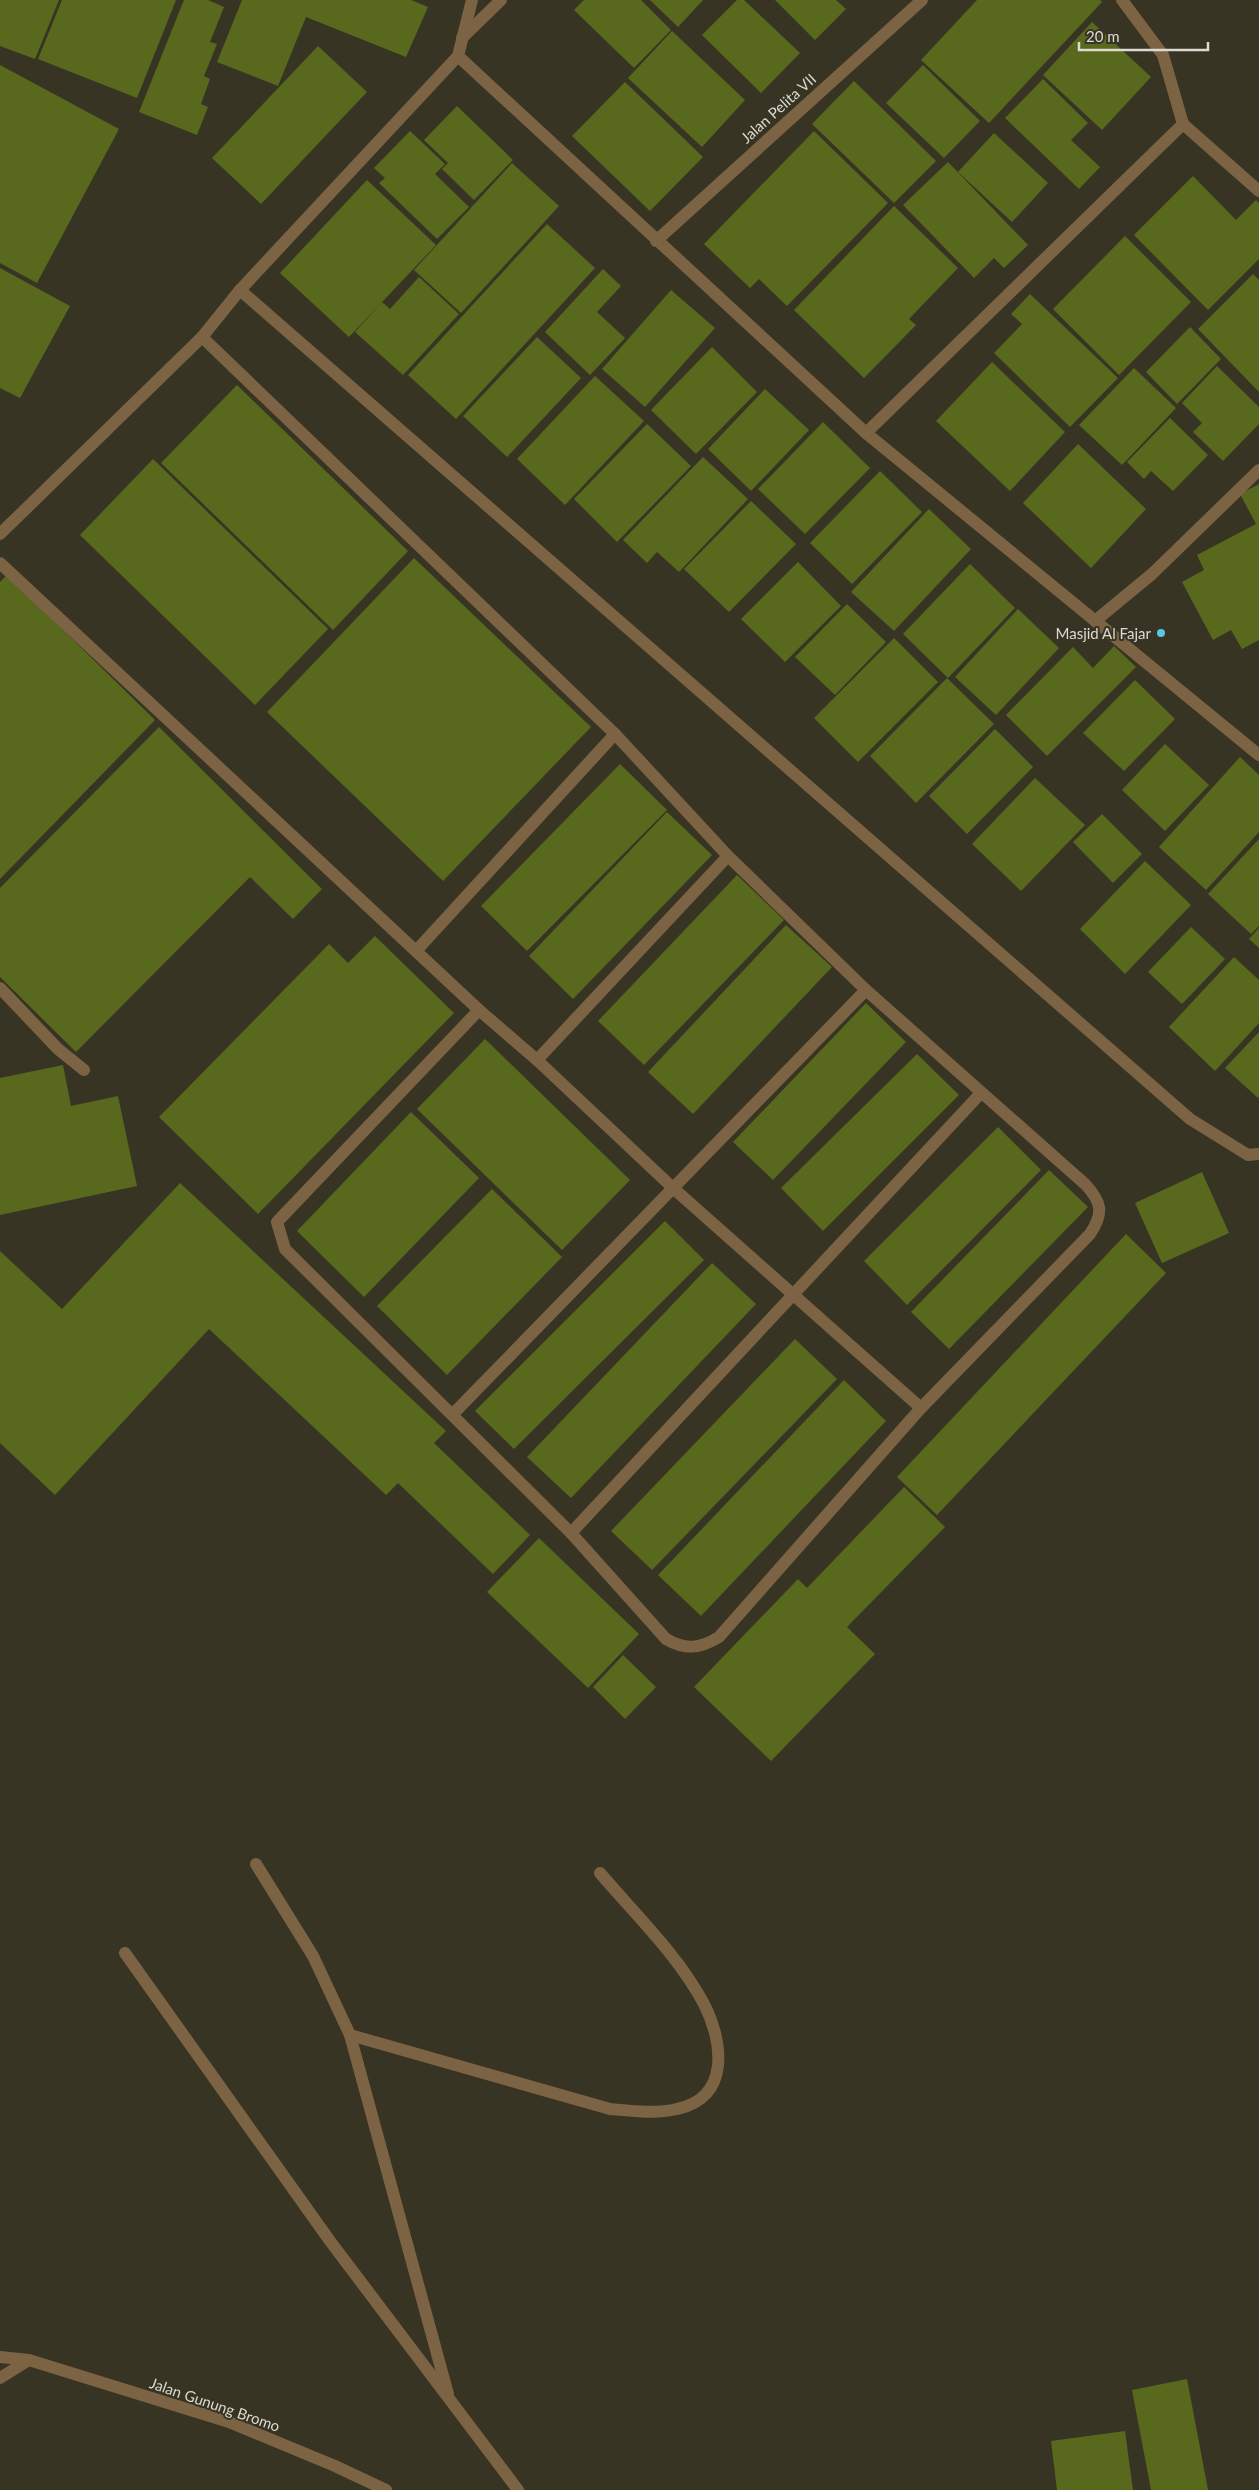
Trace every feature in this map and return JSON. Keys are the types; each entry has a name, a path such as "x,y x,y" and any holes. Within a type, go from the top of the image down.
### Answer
{"lane":[{"path":"0,534 202,337 240,290 458,56 472,0"},
{"path":"462,38 501,0"},
{"name":"Jalan Pelita VII","path":"656,241 922,0"},
{"path":"1122,0 1163,55 1183,124 1259,191"},
{"path":"458,56 656,241 866,433 1259,755"},
{"path":"866,433 1183,124"},
{"path":"240,290 1190,1119 1248,1154 1259,1154"},
{"path":"202,337 616,734 728,856 866,990 1093,1192 1100,1210 1099,1219 1090,1234 921,1408 719,1637 703,1646 679,1646 666,1639 571,1533 285,1249 277,1222 480,1010"},
{"path":"1095,621 1152,574 1259,470"},
{"path":"0,563 416,951 538,1060 673,1188 921,1408"},
{"path":"416,951 616,734"},
{"path":"538,1060 728,856"},
{"path":"0,988 58,1049 84,1070"},
{"path":"453,1414 866,990"},
{"path":"571,1533 981,1093"},
{"path":"256,1864 313,1956 350,2035 450,2402"},
{"path":"350,2035 610,2108 648,2113 679,2109 702,2098 713,2086 719,2057 715,2032 704,2004 678,1964 600,1873"},
{"path":"125,1953 330,2241 518,2490"},
{"name":"Jalan Gunung Bromo","path":"0,2357 29,2360 229,2422 335,2466 386,2490"},
{"path":"0,2378 29,2360"}],"building":[{"path":"0,0 59,0 35,59 0,46"},
{"path":"62,0 176,0 137,98 38,59"},
{"path":"184,0 208,0 224,7 210,42 217,44 204,76 210,79 201,104 208,107 197,135 139,112"},
{"path":"242,0 411,0 428,7 406,57 306,17 278,86 217,62"},
{"path":"584,0 641,0 671,30 634,68 574,10"},
{"path":"650,0 703,0 678,27"},
{"path":"737,0 744,0 800,53 761,93 702,35"},
{"path":"775,0 836,0 846,9 815,40"},
{"path":"977,0 1100,0 1102,2 989,123 921,60"},
{"path":"1092,22 1151,77 1102,130 1043,75"},
{"path":"672,31 745,100 702,147 628,78"},
{"path":"318,46 367,92 261,204 212,158"},
{"path":"0,65 119,129 37,283 0,263"},
{"path":"923,65 980,121 944,158 886,103"},
{"path":"1043,79 1088,123 1071,140 1100,167 1079,189 1005,118"},
{"path":"854,81 936,161 894,203 812,124"},
{"path":"625,82 703,157 650,211 572,136"},
{"path":"457,106 513,160 474,200 442,169 448,163 424,140"},
{"path":"410,131 445,164 435,174 469,207 437,239 379,183 385,178 374,168"},
{"path":"814,131 888,203 787,306 759,279 750,288 704,244"},
{"path":"994,133 1048,183 1012,222 958,172"},
{"path":"948,162 1028,245 1004,268 994,258 974,278 903,205"},
{"path":"512,163 559,206 461,313 414,270"},
{"path":"1193,176 1236,220 1256,200 1259,203 1259,259 1208,310 1134,235"},
{"path":"367,180 436,245 349,337 280,273"},
{"path":"894,206 958,268 909,319 916,325 864,378 794,310"},
{"path":"547,224 595,268 456,419 408,375"},
{"path":"1125,236 1191,302 1119,375 1053,309"},
{"path":"0,268 70,306 20,398 0,388"},
{"path":"603,269 621,286 597,312 625,338 590,375 545,332"},
{"path":"1253,274 1259,280 1259,392 1198,329"},
{"path":"419,277 459,314 403,375 355,332 382,302 390,309"},
{"path":"671,290 715,328 645,407 602,369"},
{"path":"1030,294 1118,378 1070,427 994,353 1022,324 1011,314"},
{"path":"1190,327 1221,359 1177,404 1146,372"},
{"path":"537,337 581,378 507,457 463,416"},
{"path":"712,347 757,392 696,454 651,410"},
{"path":"992,362 1065,432 1010,491 936,421"},
{"path":"1217,366 1259,407 1259,424 1223,461 1193,432 1202,423 1182,403"},
{"path":"1134,368 1176,408 1122,465 1079,425"},
{"path":"595,376 644,421 565,505 517,459"},
{"path":"237,385 408,551 333,630 161,463"},
{"path":"765,389 809,430 751,491 708,449"},
{"path":"1170,418 1208,455 1173,491 1151,471 1144,479 1127,462"},
{"path":"823,422 870,468 805,534 758,489"},
{"path":"647,424 691,466 617,542 574,499"},
{"path":"1078,444 1146,509 1091,568 1023,503"},
{"path":"703,457 748,499 679,572 657,552 647,563 623,540"},
{"path":"153,459 328,629 255,705 80,535"},
{"path":"880,471 922,512 852,584 810,543"},
{"path":"1259,484 1259,640 1242,649 1231,630 1213,640 1182,582 1204,570 1197,555 1256,524 1240,494"},
{"path":"751,501 796,544 729,612 684,569"},
{"path":"929,509 971,549 894,631 851,592"},
{"path":"414,558 591,727 443,881 267,712"},
{"path":"798,562 841,606 785,662 741,619"},
{"path":"970,564 1015,608 948,678 903,634"},
{"path":"7,575 155,720 0,879 0,582"},
{"path":"847,604 886,642 835,695 795,657"},
{"path":"1018,609 1059,648 996,715 955,677"},
{"path":"894,638 938,682 858,762 814,718"},
{"path":"1114,646 1136,667 1047,756 1006,715 1073,647 1093,668"},
{"path":"947,678 994,724 916,803 870,756"},
{"path":"1135,680 1175,719 1124,771 1083,733"},
{"path":"159,727 322,889 293,919 250,877 76,1052 0,977 0,888"},
{"path":"995,729 1033,767 967,834 929,796"},
{"path":"1165,744 1209,785 1165,831 1122,790"},
{"path":"1240,757 1259,775 1259,832 1206,890 1159,847"},
{"path":"620,764 667,810 527,951 481,906"},
{"path":"1035,778 1085,825 1021,891 972,844"},
{"path":"667,812 712,855 573,999 529,956"},
{"path":"1102,814 1142,854 1113,883 1073,842"},
{"path":"1259,839 1259,926 1251,934 1208,894"},
{"path":"1145,861 1191,905 1125,974 1080,929"},
{"path":"737,875 784,920 644,1065 598,1021"},
{"path":"786,925 832,967 693,1114 648,1072"},
{"path":"1191,927 1225,959 1182,1004 1148,972"},
{"path":"1259,928 1259,948 1249,939"},
{"path":"375,936 454,1013 258,1214 159,1117 329,944 348,963"},
{"path":"1234,957 1259,980 1259,1023 1215,1071 1169,1027"},
{"path":"866,1003 906,1042 773,1180 733,1142"},
{"path":"1259,1032 1259,1096 1258,1098 1225,1068"},
{"path":"485,1039 630,1180 562,1250 417,1109"},
{"path":"917,1054 959,1095 823,1231 781,1188"},
{"path":"63,1065 71,1106 118,1096 137,1186 0,1215 0,1078"},
{"path":"411,1112 479,1178 364,1297 297,1231"},
{"path":"998,1127 1041,1170 907,1305 864,1261"},
{"path":"1049,1170 1088,1207 949,1349 911,1312"},
{"path":"1202,1172 1229,1233 1162,1263 1135,1203"},
{"path":"180,1183 446,1431 434,1443 530,1535 493,1574 398,1483 386,1495 209,1329 55,1495 0,1443 0,1251 62,1309"},
{"path":"492,1189 562,1257 447,1375 377,1306"},
{"path":"665,1221 704,1260 514,1449 475,1411"},
{"path":"1126,1234 1166,1273 937,1515 897,1477"},
{"path":"712,1263 756,1304 571,1498 527,1457"},
{"path":"795,1339 837,1379 652,1570 611,1531"},
{"path":"844,1380 886,1421 701,1616 658,1575"},
{"path":"904,1487 945,1527 847,1627 875,1654 771,1761 694,1687 798,1579 807,1588"},
{"path":"539,1538 639,1634 588,1688 487,1592"},
{"path":"623,1655 656,1687 625,1719 593,1687"},
{"path":"1187,2379 1208,2490 1151,2490 1132,2390"},
{"path":"1125,2431 1133,2490 1057,2490 1051,2441"}],"place":[{"name":"Masjid Al Fajar","path":"1161,633"}]}
